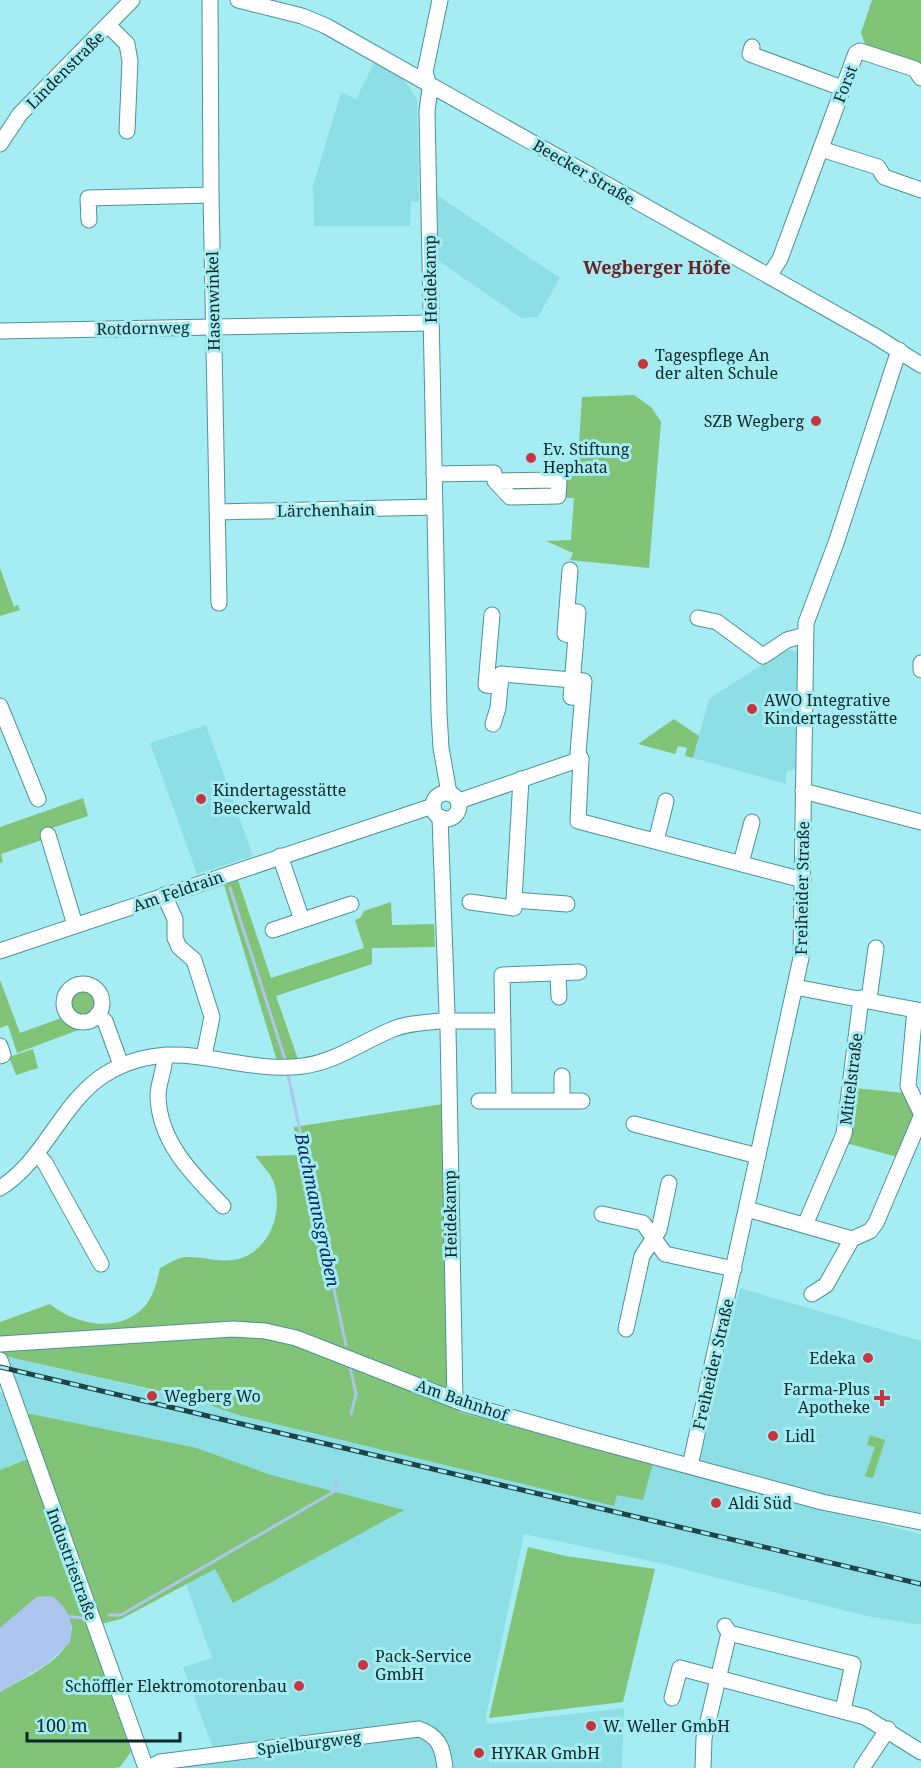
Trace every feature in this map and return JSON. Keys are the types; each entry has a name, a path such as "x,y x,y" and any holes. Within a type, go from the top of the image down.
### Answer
{"street":[{"name":"Lindenstraße","path":"0,144 20,114 110,26 132,0"},
{"name":"Hasenwinkel","path":"210,0 211,195 219,603"},
{"name":"Beecker Straße","path":"238,0 270,3 326,26 899,350 921,365"},
{"name":"Heidekamp","path":"440,0 425,72 429,84 430,323 441,748 445,805 443,862 455,1400"},
{"name":"Lindenstraße","path":"110,26 127,44 127,131"},
{"path":"752,47 750,54 842,88"},
{"name":"Forst","path":"769,276 780,259 856,53 860,51 915,69 921,78"},
{"path":"821,149 878,167 884,177 921,189"},
{"path":"89,220 88,198 211,195"},
{"name":"Rotdornweg","path":"0,331 430,323"},
{"name":"Freiheider Straße","path":"690,1466 795,987 804,933 805,635 810,607 836,543 899,350"},
{"path":"434,474 494,473 495,482"},
{"name":"Lärchenhain","path":"218,512 434,507"},
{"path":"570,570 567,611 578,612 573,680"},
{"path":"492,615 496,677 493,724"},
{"path":"698,618 717,622 763,656 787,640 805,635"},
{"path":"921,663 921,670"},
{"path":"496,677 584,681 578,753 581,759 578,820 803,880"},
{"path":"0,706 38,799"},
{"name":"Am Feldrain","path":"0,951 280,856 445,805 581,759"},
{"path":"470,902 514,908 521,779"},
{"path":"803,791 921,822"},
{"path":"656,841 666,801"},
{"path":"741,863 752,822"},
{"path":"48,835 75,925"},
{"path":"280,856 302,920"},
{"path":"164,895 175,919 175,938 179,947 194,960 212,1017 204,1056"},
{"path":"514,900 567,904"},
{"path":"273,930 351,904"},
{"name":"Mittelstraße","path":"805,1225 844,1134 865,999 876,948"},
{"path":"504,1100 502,975 579,972"},
{"path":"558,974 559,997"},
{"path":"795,987 918,1010 908,1086 921,1115 876,1223 870,1231 852,1239 826,1286 812,1294"},
{"path":"98,1015 105,1021 121,1065"},
{"path":"0,1188 15,1179 88,1089 100,1077 121,1065 165,1055 204,1056 273,1066 304,1066 350,1051 392,1029 411,1023 503,1022"},
{"path":"0,1046 3,1055 0,1056"},
{"path":"165,1055 158,1095 162,1122 185,1166 223,1206"},
{"path":"562,1076 562,1099"},
{"path":"479,1101 562,1099 582,1101"},
{"path":"634,1124 758,1156"},
{"path":"37,1154 45,1163 101,1264"},
{"path":"626,1329 642,1256 659,1230 669,1183"},
{"path":"747,1209 852,1239"},
{"path":"602,1214 643,1223 664,1254 734,1269"},
{"name":"Am Bahnhof","path":"0,1344 233,1329 265,1331 296,1338 455,1400 822,1502 921,1522"},
{"name":"Industriestraße","path":"0,1360 147,1768"},
{"path":"704,1768 704,1737 719,1678 727,1629 853,1664 843,1710"},
{"path":"672,1698 680,1668 866,1717 921,1752"},
{"name":"Spielburgweg","path":"147,1768 160,1762 419,1729 432,1734 441,1744 445,1768"},
{"path":"862,1768 888,1729"}],"shaded area":[{"path":"374,63 404,80 417,100 419,202 411,202 410,226 314,226 313,186 341,92 356,99"},
{"path":"437,195 560,278 538,317 521,318 439,261"},
{"name":"AWO Integrative Kindertagesstätte","path":"786,649 798,652 798,769 786,771 786,784 693,758 709,699"},
{"name":"Kindertagesstätte Beeckerwald","path":"206,725 253,856 197,874 150,743"},
{"path":"740,1288 921,1341 921,1515 824,1497 698,1462"},
{"path":"0,1355 182,1397 238,1415 653,1463 768,1496 921,1534 921,1625 866,1616 660,1563 524,1534 486,1716 487,1724 624,1708 622,1768 149,1768 151,1758 213,1748 183,1667 212,1658 186,1584 215,1568 233,1602 271,1475 197,1448 24,1415 13,1388 0,1385"},
{"path":"0,1392 4,1393 28,1459 0,1470"},
{"path":"51,1596 62,1605 69,1616 71,1637 69,1644 45,1665 0,1692 0,1628 37,1597"}],"green space":[{"path":"872,0 921,0 921,71 867,50 861,33"},
{"path":"634,395 652,408 661,422 649,568 570,560 573,553 546,541 571,540 574,498 562,498 563,476 577,475 582,397"},
{"path":"0,568 14,607 18,605 20,610 0,616"},
{"path":"674,719 699,736 693,758 685,756 687,748 678,746 675,754 638,744"},
{"path":"83,798 88,816 40,832 42,840 1,854 3,862 0,863 0,827"},
{"path":"238,880 271,978 364,948 355,920 360,918 364,911 391,902 392,925 434,924 435,947 372,948 372,964 276,996 298,1059 277,1061 224,885"},
{"path":"0,980 20,1033 64,1017 81,1029 17,1053 8,1025 0,1028"},
{"path":"83,989 93,993 97,1003 93,1013 83,1017 73,1013 69,1003 73,993"},
{"path":"33,1049 38,1068 16,1075 9,1057"},
{"path":"854,1088 905,1093 917,1115 901,1158 846,1143"},
{"path":"443,1104 459,1412 653,1463 643,1500 617,1495 614,1506 238,1415 182,1396 0,1355 0,1322 50,1304 84,1321 97,1324 122,1321 134,1315 147,1303 153,1293 160,1268 180,1258 233,1260 245,1257 256,1250 264,1242 275,1220 277,1195 273,1180 255,1156 299,1155 294,1127"},
{"path":"31,1414 197,1448 271,1475 404,1510 233,1603 215,1569 121,1619 89,1627 131,1752 120,1767 114,1768 0,1768 0,1692 34,1673 56,1657 70,1638 72,1626 37,1597 0,1628 0,1470 28,1459 24,1415"},
{"path":"870,1435 885,1440 873,1478 865,1476 875,1447 867,1445"},
{"path":"528,1547 566,1556 655,1569 623,1702 489,1718"}],"waterway":[{"name":"Bachmannsgraben","path":"230,888 285,1059"},
{"name":"Bachmannsgraben","path":"288,1075 346,1345"},
{"name":"Bachmannsgraben","path":"350,1367 356,1394 351,1414"},
{"name":"Bachmannsgraben","path":"109,1615 121,1615 335,1491 337,1480"},
{"name":"Bachmannsgraben","path":"65,1616 82,1618"}],"railway":[{"path":"0,1367 921,1584"}],"place":[{"name":"Tagespflege An der alten Schule","path":"643,364"},
{"name":"SZB Wegberg","path":"816,421"},
{"name":"Ev. Stiftung Hephata","path":"531,458"},
{"name":"AWO Integrative Kindertagesstätte","path":"752,709"},
{"name":"Kindertagesstätte Beeckerwald","path":"201,799"},
{"name":"Edeka","path":"868,1358"},
{"name":"Wegberg Wo","path":"152,1396"},
{"name":"Farma-Plus Apotheke","path":"882,1398"},
{"name":"Lidl","path":"773,1436"},
{"name":"Aldi Süd","path":"716,1503"},
{"name":"Pack-Service GmbH","path":"363,1665"},
{"name":"Schöffler Elektromotorenbau","path":"299,1686"},
{"name":"W. Weller GmbH","path":"591,1726"},
{"name":"HYKAR GmbH","path":"479,1753"}],"district":[{"name":"Wegberger Höfe","path":"657,268"}]}
